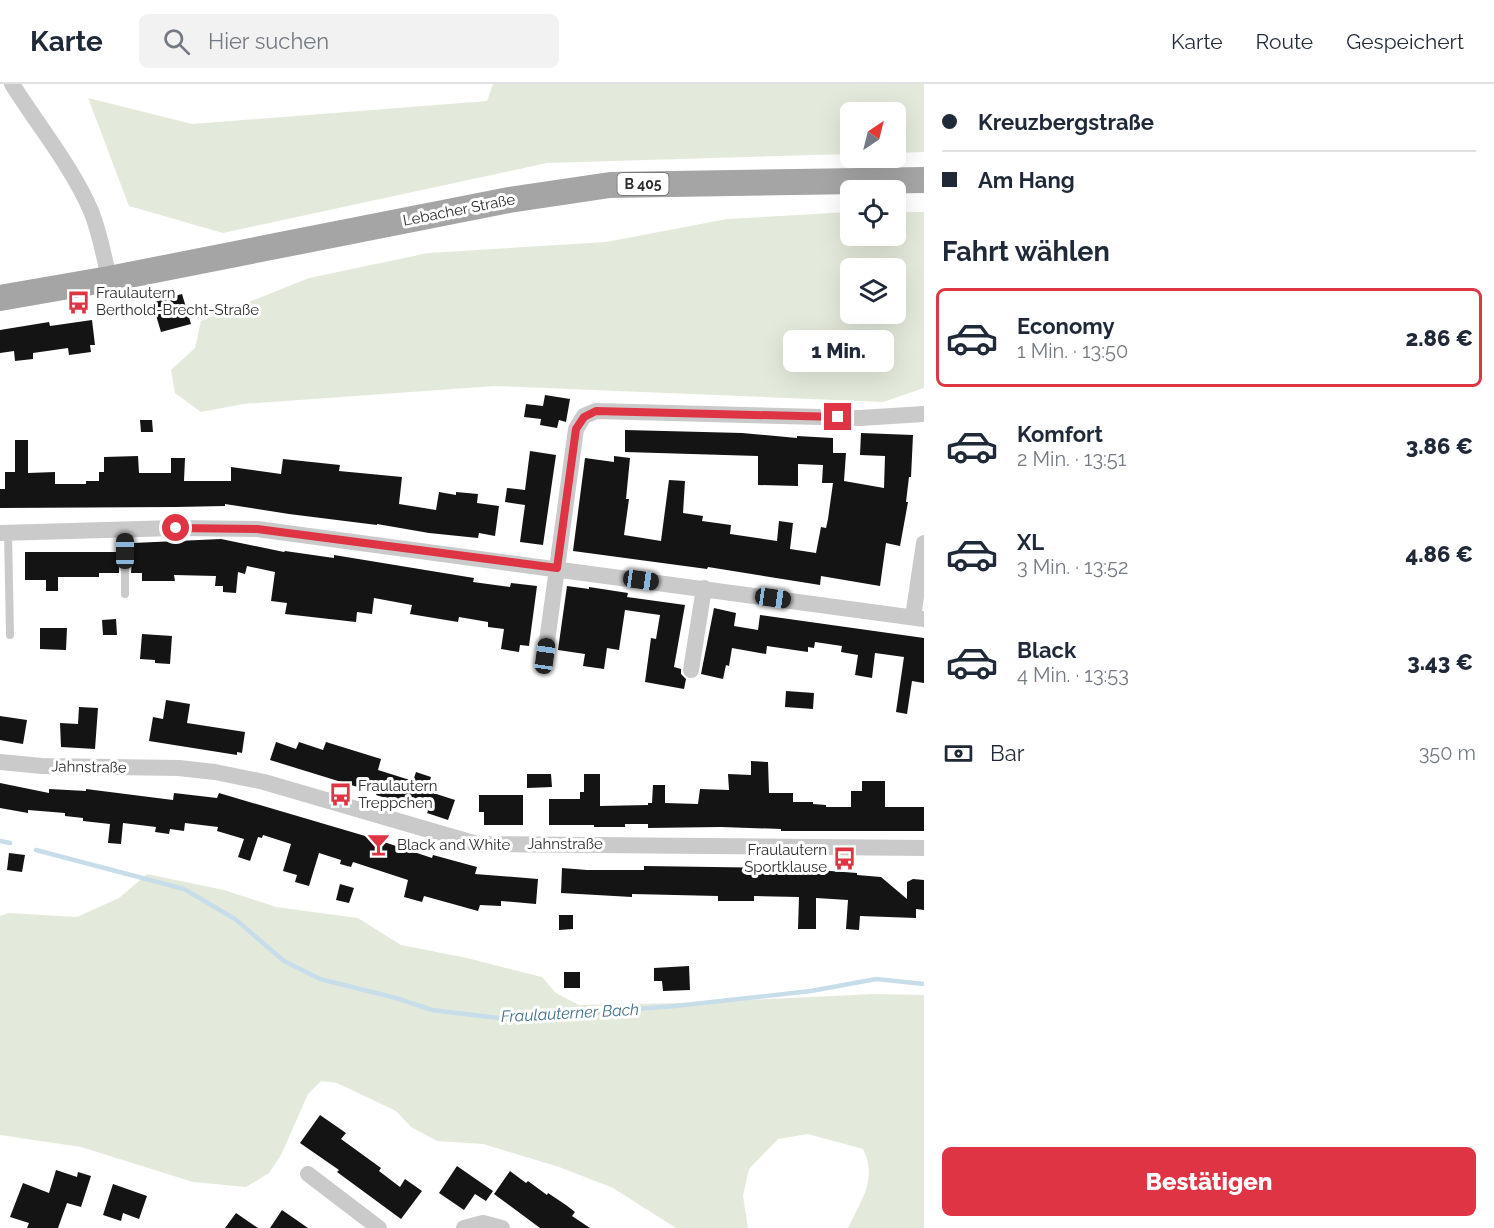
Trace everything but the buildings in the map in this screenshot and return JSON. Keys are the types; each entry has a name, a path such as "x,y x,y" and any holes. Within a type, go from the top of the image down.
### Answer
{"main road":[{"name":"Lebacher Straße","path":"0,298 109,279 509,200 610,184 924,180"}],"street":[{"path":"12,84 73,177 91,210 100,236 109,279"},
{"path":"545,656 576,429 584,417 596,411 860,418 924,414"},
{"path":"4,532 257,529 918,618 924,543"},
{"path":"691,670 704,588"},
{"name":"Jahnstraße","path":"0,762 42,766 178,768 215,772 264,782 477,844 924,848"},
{"path":"309,1174 379,1228"},
{"path":"464,1228 483,1223 502,1228"}],"lane":[{"path":"125,530 125,594"},
{"path":"4,532 10,635"}],"green space":[{"path":"493,84 924,84 924,152 906,153 906,102 840,102 840,154 547,163 223,233 129,206 88,98 192,124 487,101"},
{"path":"906,212 924,212 924,388 883,402 495,386 243,404 201,412 175,393 171,370 195,348 201,321 309,278 428,253 606,242 727,219 840,213 840,246 906,246"},
{"path":"147,874 224,890 276,907 358,918 401,945 467,958 542,977 556,993 579,1005 682,1003 874,994 924,995 924,1228 848,1228 868,1180 869,1170 863,1149 808,1134 778,1139 749,1169 743,1196 748,1228 676,1228 613,1188 559,1167 483,1144 437,1141 411,1127 396,1111 337,1083 321,1081 308,1094 281,1155 269,1173 246,1187 193,1182 81,1147 0,1135 0,916 8,913 77,917 119,898"}],"waterway":[{"name":"Fraulauterner Bach","path":"0,841 10,843"},
{"name":"Fraulauterner Bach","path":"36,850 184,889 235,919 284,961 320,979 396,998 432,1010 507,1019 675,1006 811,991 876,979 924,984"}],"place":[{"name":"Fraulautern Berthold-Brecht-Straße","path":"78,302"},
{"name":"Fraulautern Treppchen","path":"340,795"},
{"name":"Black and White","path":"379,845"},
{"name":"Fraulautern Sportklause","path":"845,859"}],"route":[{"path":"176,528 257,529 557,568 576,429 584,417 596,411 838,417"}]}
